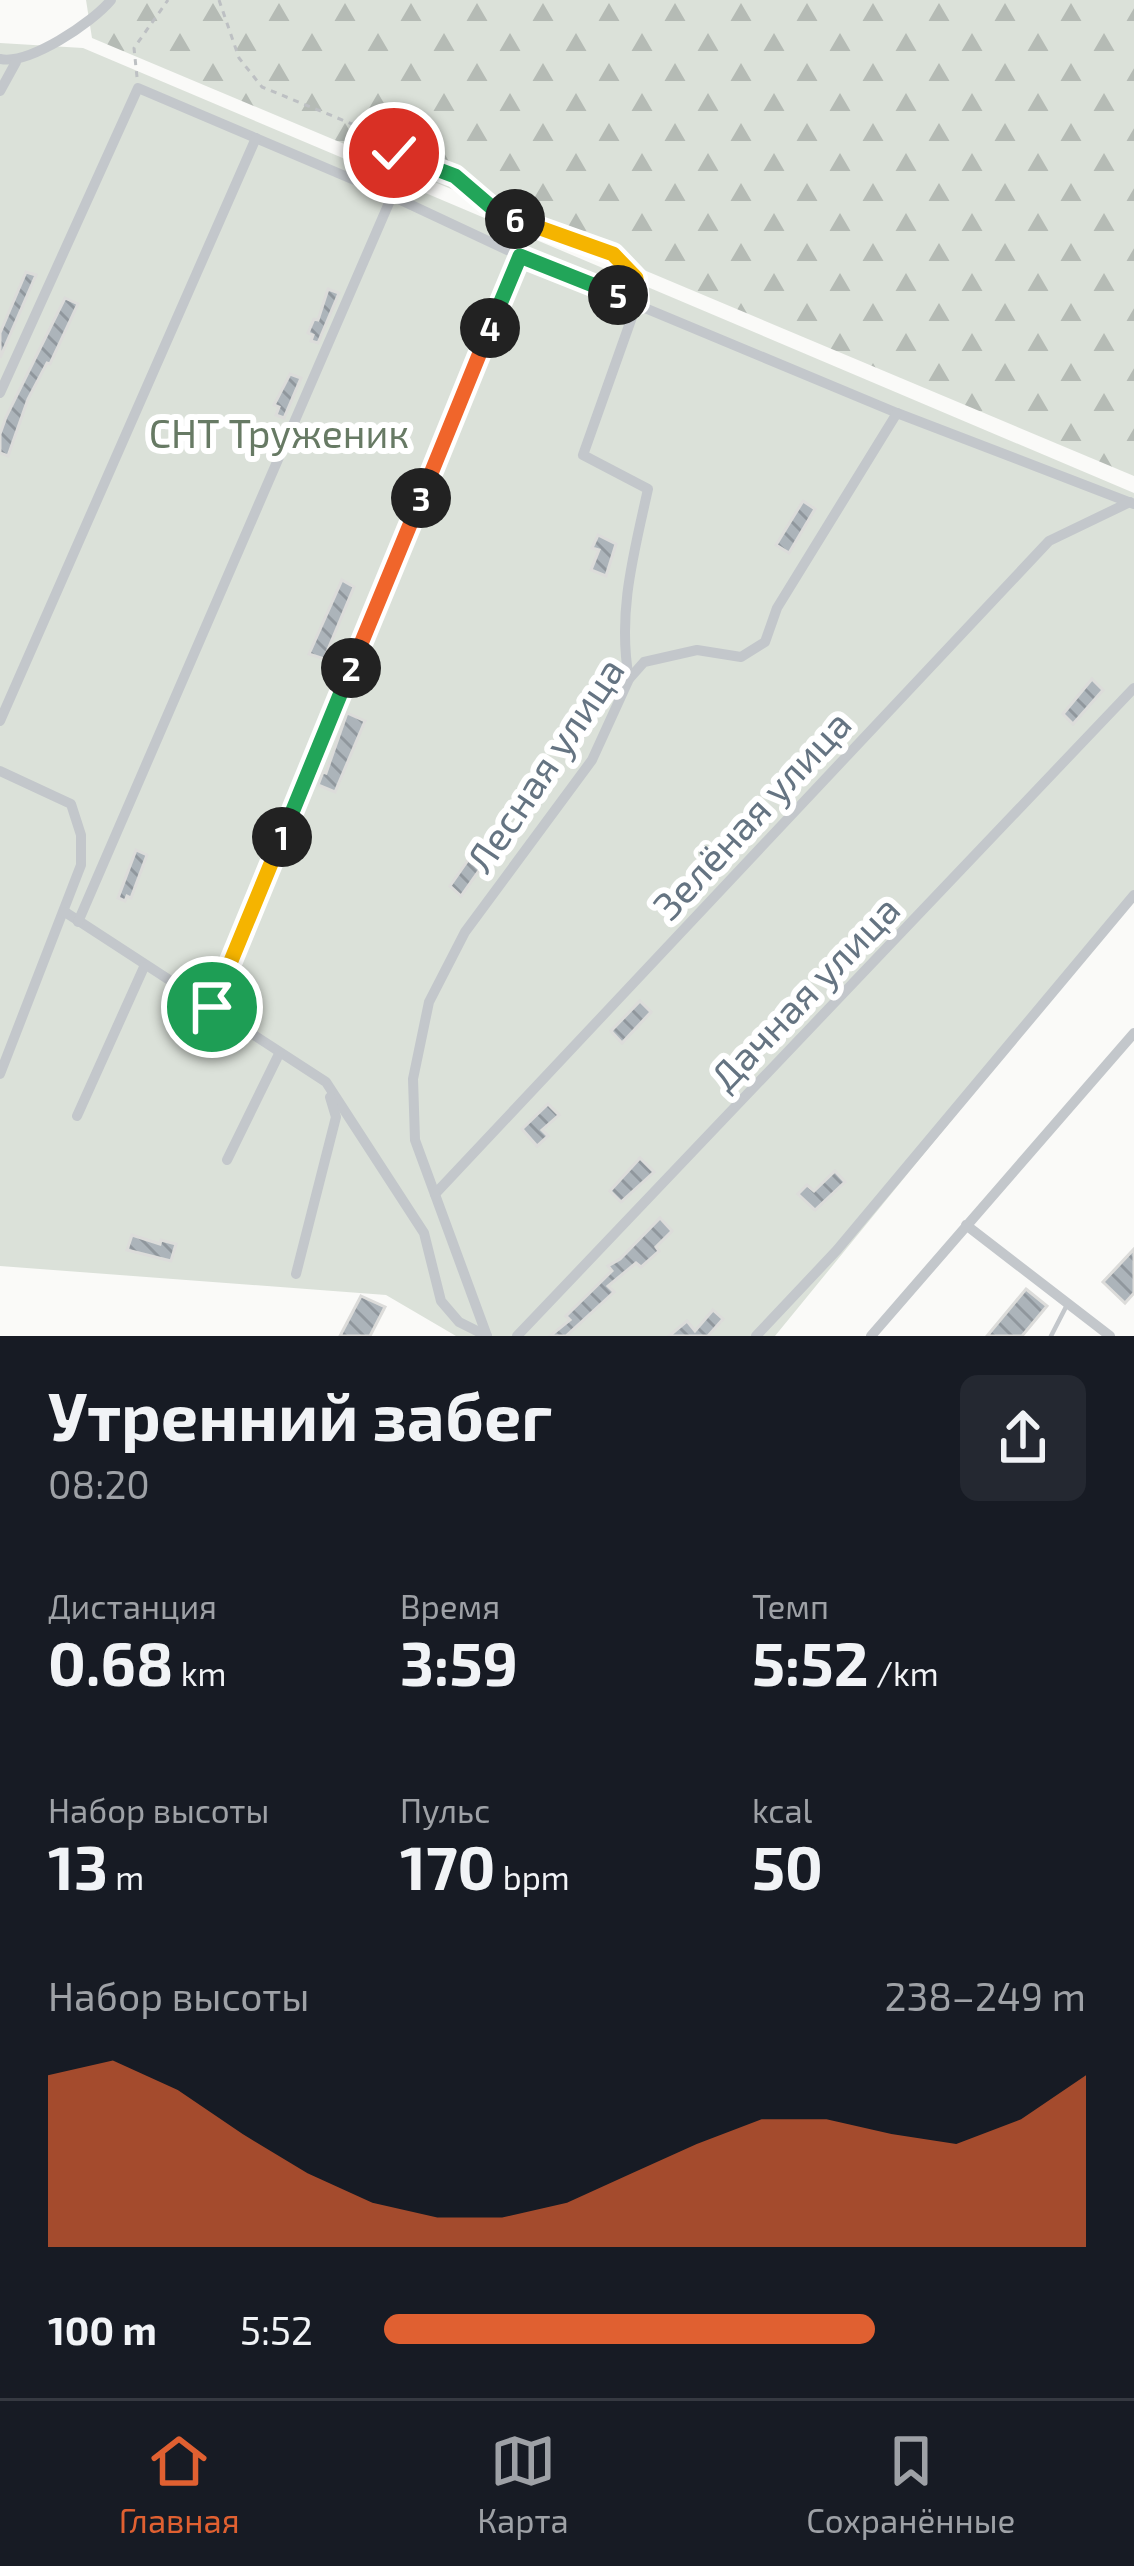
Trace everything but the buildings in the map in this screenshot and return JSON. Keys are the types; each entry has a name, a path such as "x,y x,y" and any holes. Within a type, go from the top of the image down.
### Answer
{"street":[{"path":"0,91 16,62 57,41 111,0"},
{"path":"0,59 16,62"},
{"path":"0,393 138,88 520,256 897,413 1132,503"},
{"path":"0,721 256,138"},
{"path":"78,922 392,196"},
{"path":"212,1007 520,256"},
{"path":"629,679 624,653 625,593 648,489 583,455 638,303"},
{"name":"Лесная улица","path":"487,1336 415,1140 413,1079 429,1002 465,932 592,760 629,679 644,662 697,650 741,657 765,642 777,608 897,413"},
{"name":"Зелёная улица","path":"435,1193 1049,542 1132,503"},
{"name":"Дачная улица","path":"517,1336 1134,688"},
{"path":"0,771 71,805 81,835 81,865 0,1074"},
{"path":"756,1336 837,1250 1134,895"},
{"path":"65,912 326,1082 424,1233 441,1301 459,1322 487,1336"},
{"path":"77,1116 144,967"},
{"path":"871,1336 1134,1033"},
{"path":"227,1160 279,1054"},
{"path":"296,1274 337,1117 326,1082"},
{"path":"966,1225 1110,1336"}],"lane":[{"path":"1052,1336 1068,1304"}],"path":[{"path":"138,88 134,48 168,0"},
{"path":"219,0 239,58 262,87 356,126 394,153 455,176 497,212 613,254 636,278 638,303"}],"green space":[{"path":"86,0 1134,0 1134,476 92,38"},
{"name":"СНТ Труженик","path":"0,43 83,48 1134,493 1134,897 775,1336 456,1336 386,1295 0,1266"}],"route":[{"path":"212,1007 520,256 638,303 636,278 613,254 497,212 455,176 394,153"}]}
